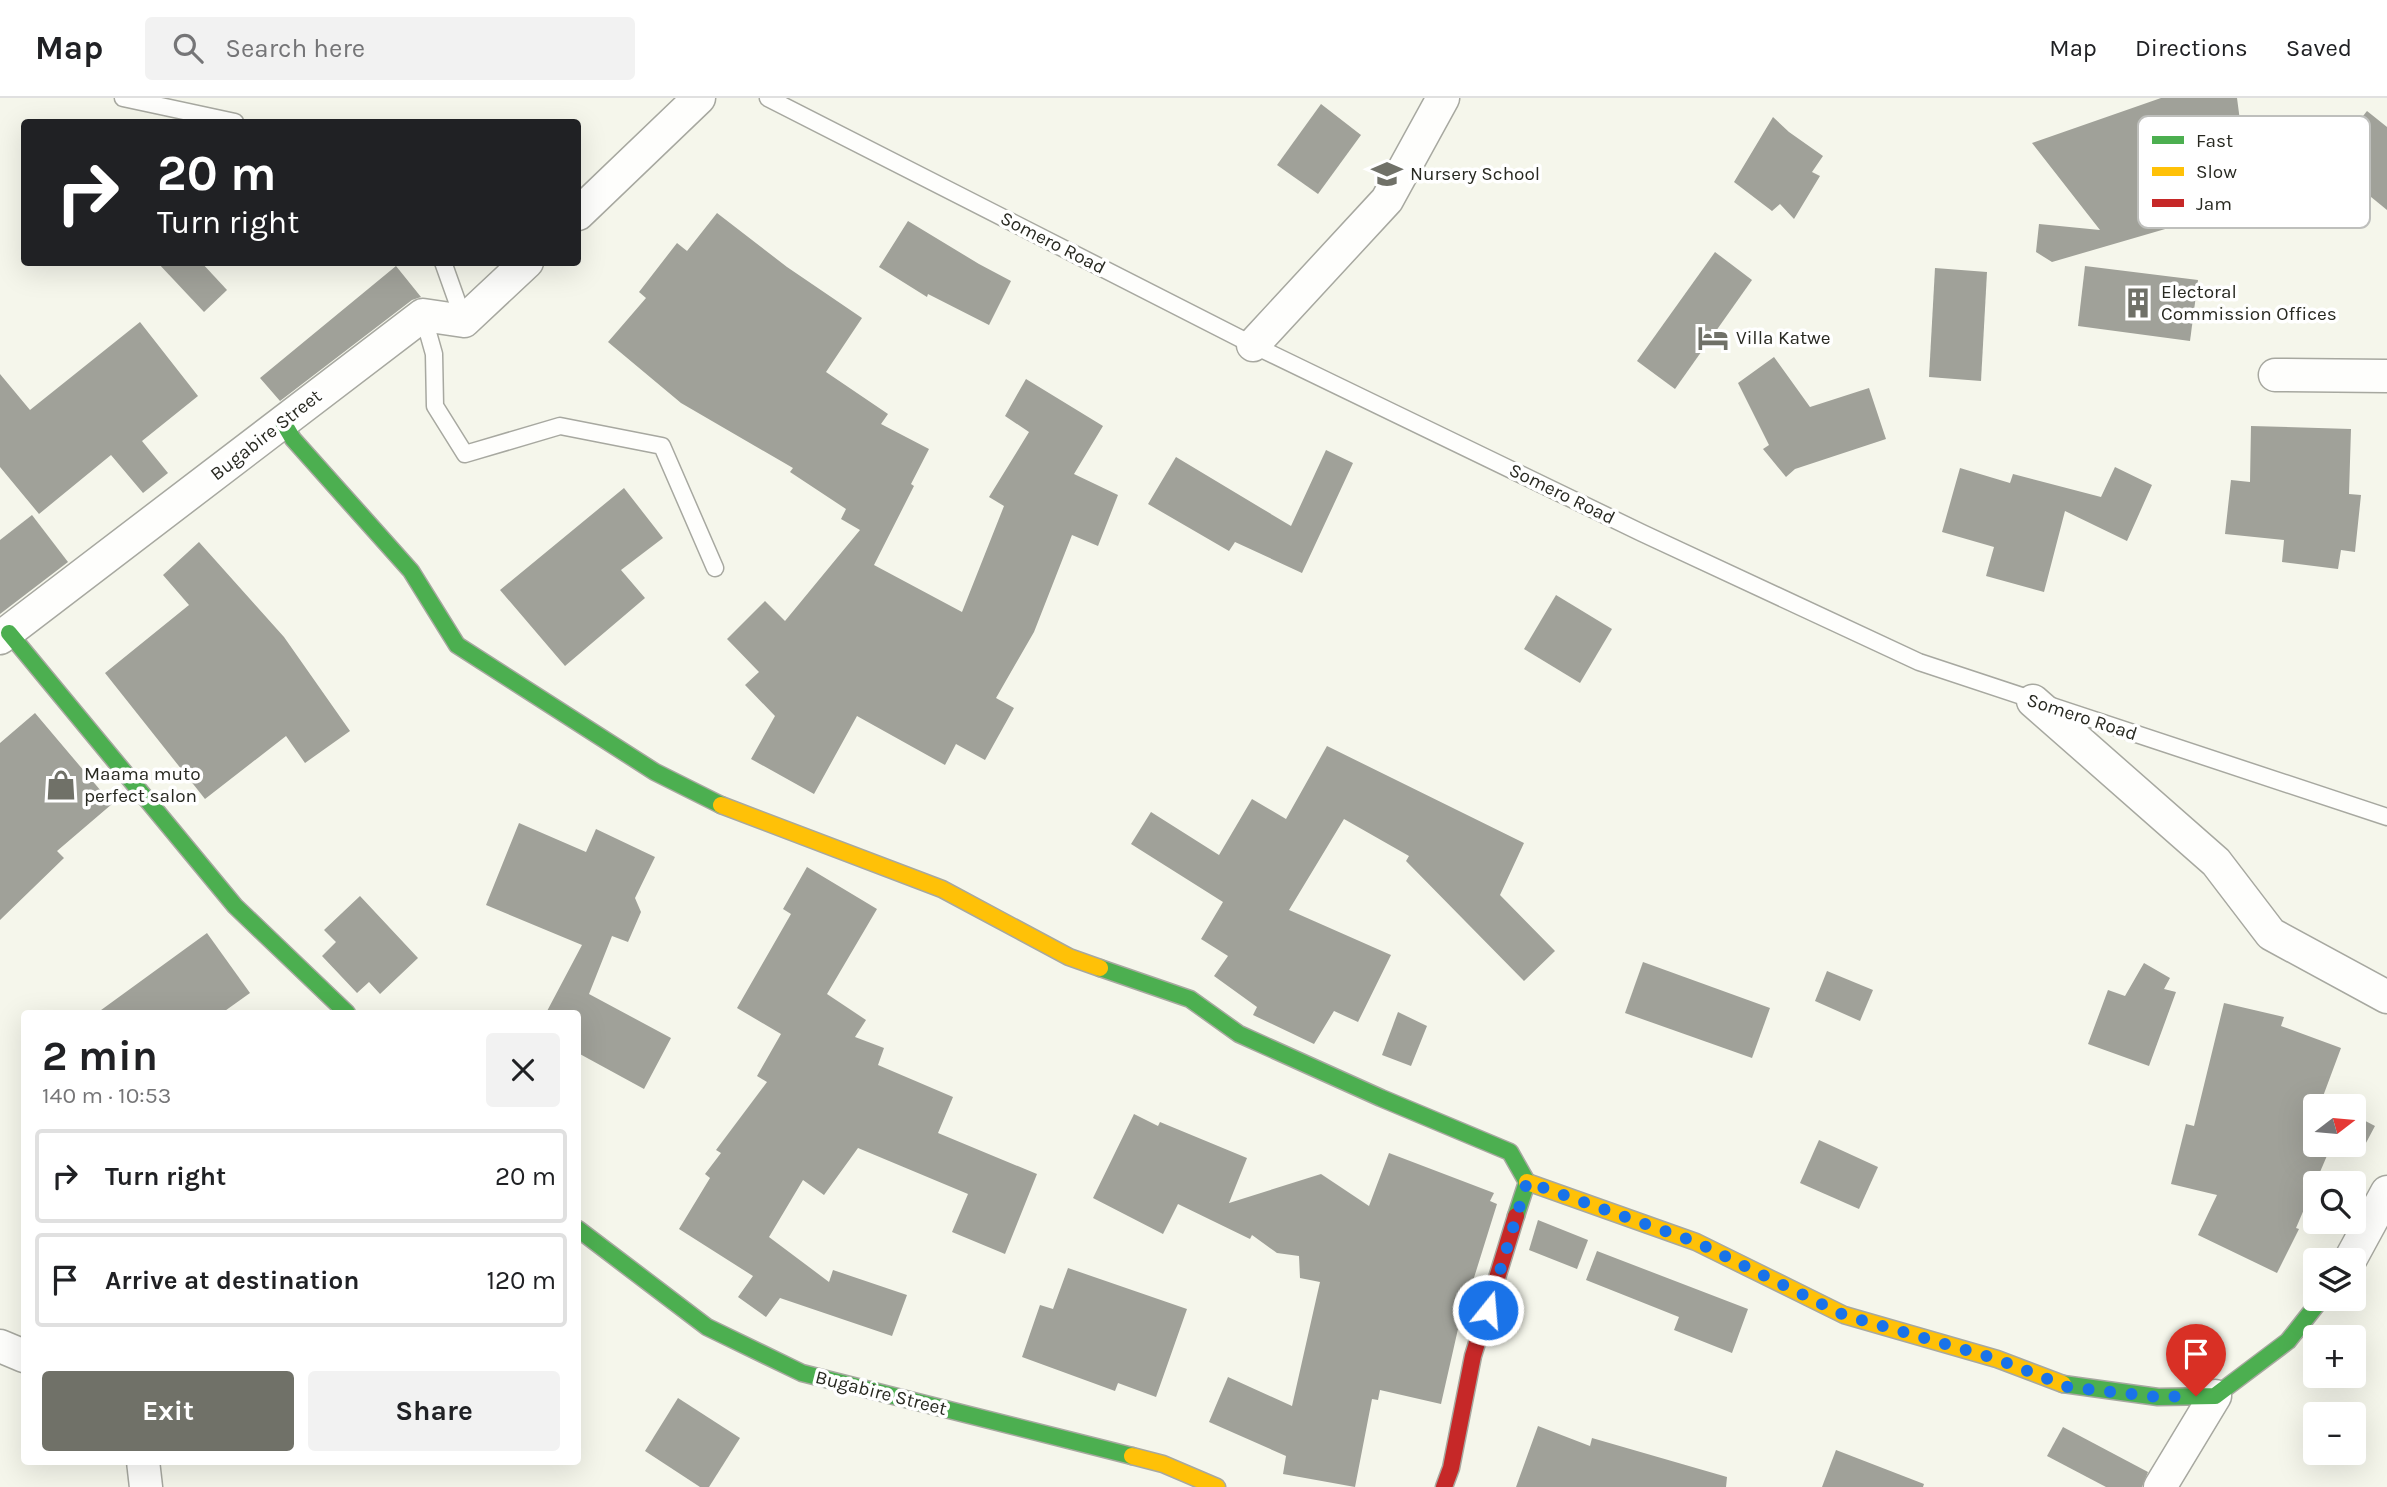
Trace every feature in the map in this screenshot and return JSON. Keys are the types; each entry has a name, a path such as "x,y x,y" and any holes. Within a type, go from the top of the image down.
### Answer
{"street":[{"path":"581,211 699,98"},
{"path":"1253,345 1387,200 1443,98"},
{"path":"423,315 464,321 523,266"},
{"name":"Bugabire Street","path":"344,1010 234,906 4,636 423,315"},
{"path":"2275,375 2387,376"},
{"path":"283,422 293,439 411,571 457,645 655,772 709,800 942,888 1069,957 1190,999 1239,1034 1510,1152 1527,1182 1696,1242 1844,1315 1997,1359 2068,1387 2158,1397 2215,1396"},
{"path":"2033,701 2216,862 2271,934 2387,996"},
{"path":"1444,1487 1451,1468 1473,1356 1527,1182"},
{"path":"2357,1248 2387,1192"},
{"name":"Bugabire Street","path":"581,1232 707,1327 802,1373 1163,1464 1217,1487"},
{"path":"2160,1487 2215,1396 2288,1341 2312,1311"},
{"path":"0,1346 21,1355"},
{"path":"143,1465 146,1487"}],"lane":[{"path":"123,98 221,119"},
{"name":"Somero Road","path":"768,98 1253,345 1630,527 1919,662 2387,817"},
{"path":"444,266 464,321"},
{"path":"423,315 434,354 435,405 465,454 560,426 662,446 715,568"}],"building":[{"path":"2161,98 2237,98 2239,116 2138,116 2138,228 2169,228 2052,262 2036,252 2039,224 2100,230 2032,143"},
{"path":"1321,104 1361,135 1318,194 1277,165"},
{"path":"2367,111 2387,127 2387,210 2370,196 2370,116 2363,116"},
{"path":"1773,117 1823,156 1812,172 1820,176 1794,219 1780,204 1772,211 1734,182"},
{"path":"717,213 787,267 862,318 826,372 888,414 881,424 929,449 911,484 914,486 874,565 962,612 1004,506 989,497 1029,432 1005,416 1026,379 1103,426 1074,474 1118,495 1098,546 1072,535 1034,632 996,698 1014,708 985,760 956,744 945,765 857,716 814,794 751,759 775,716 745,685 759,672 727,639 765,601 785,621 860,530 841,519 846,509 790,472 793,468 681,403 608,342 646,298 639,292 677,243 687,251"},
{"path":"908,221 1011,281 989,325 928,294 927,297 879,267"},
{"path":"1715,252 1752,280 1675,389 1637,361"},
{"path":"161,266 205,266 227,290 204,312"},
{"path":"396,266 421,297 412,300 280,401 260,378"},
{"name":"Electoral Commission Offices","path":"2085,266 2198,280 2190,341 2078,326"},
{"path":"1935,268 1987,272 1981,381 1929,377"},
{"path":"140,322 198,396 142,441 168,473 143,493 111,455 39,514 0,467 0,374 30,410"},
{"path":"1774,357 1810,407 1869,388 1886,439 1795,469 1786,477 1763,449 1769,445 1738,383"},
{"path":"2251,426 2351,429 2349,494 2361,495 2355,552 2341,550 2338,569 2282,562 2284,540 2225,534 2231,480 2250,482"},
{"path":"1326,450 1353,463 1302,573 1235,542 1229,551 1148,504 1176,457 1291,526"},
{"path":"2115,467 2152,485 2127,541 2065,511 2044,592 1986,576 1994,547 1942,532 1960,468 2010,483 2013,474 2101,497"},
{"path":"624,488 663,538 621,570 645,598 565,666 500,590"},
{"path":"32,515 68,562 0,614 0,540"},
{"path":"199,542 284,637 350,731 305,763 286,736 205,799 105,673 189,605 163,575"},
{"path":"1556,595 1612,629 1580,683 1524,649"},
{"path":"35,713 112,804 57,851 64,858 0,920 0,743"},
{"path":"1327,746 1524,843 1500,895 1555,951 1524,981 1406,861 1409,856 1344,819 1289,910 1391,955 1358,1022 1334,1011 1314,1044 1253,1015 1257,1007 1214,976 1228,956 1201,939 1223,902 1131,844 1151,812 1219,855 1252,799 1286,819"},
{"path":"519,823 586,852 596,829 655,857 635,898 641,912 628,942 612,936 589,994 671,1038 644,1089 581,1055 581,1010 548,1010 582,945 486,905"},
{"path":"807,867 877,909 827,994 866,1020 855,1037 884,1048 878,1065 953,1097 938,1133 1037,1174 1005,1254 952,1232 968,1194 858,1148 824,1195 803,1180 769,1237 829,1282 833,1270 907,1295 892,1336 780,1298 766,1317 738,1297 753,1276 679,1229 710,1178 705,1174 721,1153 716,1150 767,1082 757,1076 781,1034 737,1008 791,914 783,909"},
{"path":"360,896 418,958 380,994 369,982 357,993 322,956 336,942 324,930"},
{"path":"207,933 250,993 226,1010 101,1010"},
{"path":"1643,962 1770,1008 1752,1058 1625,1013"},
{"path":"2144,963 2170,978 2164,989 2176,992 2149,1066 2088,1044 2108,990 2125,996"},
{"path":"1827,971 1873,990 1860,1021 1815,1001"},
{"path":"2224,1003 2284,1017 2281,1026 2341,1048 2324,1094 2303,1094 2303,1157 2326,1157 2320,1171 2303,1171 2303,1212 2296,1228 2299,1229 2277,1273 2198,1235 2217,1195 2171,1184 2186,1124 2194,1126"},
{"path":"1398,1012 1427,1026 1411,1066 1382,1055"},
{"path":"1134,1114 1158,1126 1160,1122 1247,1158 1229,1203 1321,1174 1369,1206 1389,1153 1494,1193 1490,1201 1497,1204 1458,1329 1441,1404 1380,1390 1378,1400 1372,1399 1355,1487 1283,1474 1286,1456 1209,1422 1228,1377 1292,1406 1320,1282 1300,1278 1299,1256 1277,1253 1252,1235 1250,1239 1178,1204 1163,1234 1093,1198"},
{"path":"2366,1121 2375,1126 2366,1143"},
{"path":"1819,1140 1878,1167 1859,1209 1800,1183"},
{"path":"1538,1220 1588,1240 1577,1269 1529,1250"},
{"path":"1597,1251 1748,1309 1732,1353 1674,1330 1679,1317 1586,1280"},
{"path":"1068,1268 1187,1309 1156,1397 1118,1383 1115,1391 1022,1357 1040,1305 1053,1309"},
{"path":"678,1398 740,1438 709,1487 700,1487 645,1451"},
{"path":"1538,1426 1590,1446 1592,1438 1727,1477 1726,1487 1516,1487"},
{"path":"2063,1427 2148,1472 2142,1487 2106,1487 2047,1456"},
{"path":"1836,1450 1924,1484 1923,1487 1822,1487"}],"traffic: fast":[{"path":"283,422 293,439 411,571 457,645 655,772 721,805"},
{"path":"9,633 235,906 344,1010"},
{"path":"1100,968 1190,999 1239,1034 1510,1152 1527,1182 1516,1216"},
{"path":"581,1231 707,1327 802,1373 1132,1456"},
{"path":"2063,1384 2158,1397 2215,1396 2288,1341 2312,1311"}],"traffic: slow":[{"path":"721,805 942,889 1069,957 1100,968"},
{"path":"1527,1182 1696,1242 1844,1315 1997,1359 2063,1384"},
{"path":"1132,1456 1163,1464 1217,1487"}],"traffic: jam":[{"path":"1444,1487 1451,1468 1473,1356 1516,1216"}],"place":[{"name":"Nursery School","path":"1387,174"},
{"name":"Electoral Commission Offices","path":"2138,303"},
{"name":"Villa Katwe","path":"1713,338"},
{"name":"Maama muto perfect salon","path":"61,785"}],"route":[{"path":"1488,1310 1527,1182 1696,1242 1844,1315 1997,1359 2068,1387 2158,1397 2196,1396"}]}
